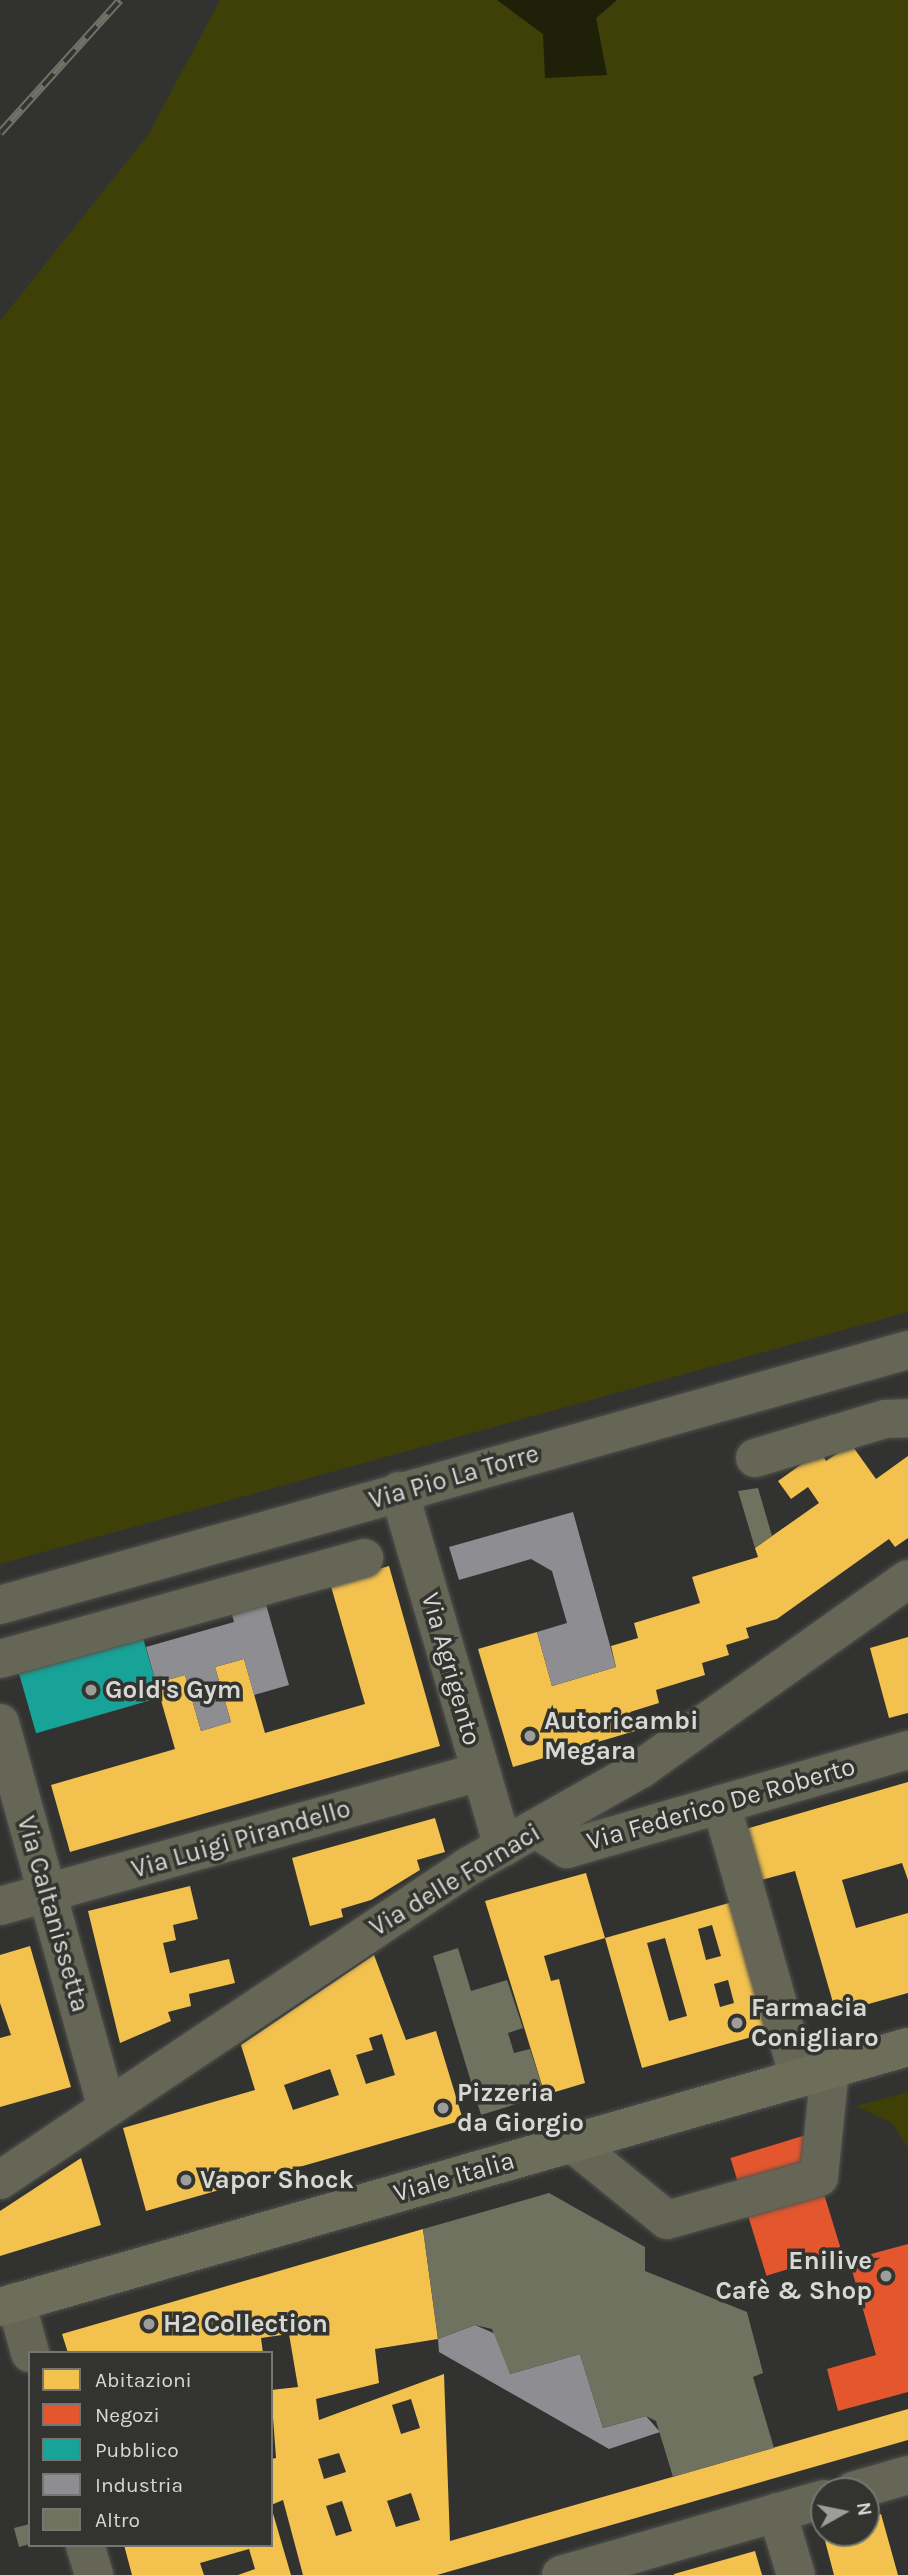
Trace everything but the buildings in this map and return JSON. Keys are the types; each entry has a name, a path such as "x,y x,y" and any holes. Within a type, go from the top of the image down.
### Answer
{"main road":[{"name":"Viale Italia","path":"8,2305 908,2047"}],"street":[{"name":"Via Pio La Torre","path":"0,1605 908,1350"},
{"path":"755,1458 885,1419 908,1418"},
{"name":"Via Agrigento","path":"400,1492 503,1847"},
{"path":"0,1659 364,1558"},
{"name":"Via delle Fornaci","path":"0,2180 106,2105 503,1847 538,1830 642,1768 908,1579"},
{"name":"Via Caltanissetta","path":"0,1723 106,2105"},
{"name":"Via Federico De Roberto","path":"538,1830 567,1849 908,1750"},
{"name":"Via Luigi Pirandello","path":"0,1906 481,1772"},
{"path":"572,2143 667,2220 819,2177 815,2074 721,1804"},
{"path":"8,2305 29,2351"},
{"path":"0,2362 28,2354"},
{"path":"880,2483 908,2475"},
{"path":"561,2575 810,2503"},
{"path":"777,2512 796,2575"},
{"path":"86,2547 93,2575"}],"shaded area":[{"path":"220,0 497,0 543,34 546,78 607,74 596,18 617,0 908,0 908,1312 0,1564 0,321 148,135"},
{"path":"497,0 617,0 596,18 607,75 545,78 543,34"},
{"path":"908,2092 908,2148 893,2124 856,2106"}],"railway":[{"path":"0,133 120,0"}],"place":[{"name":"Gold's Gym","path":"91,1690"},
{"name":"Autoricambi Megara","path":"530,1736"},
{"name":"Farmacia Conigliaro","path":"737,2023"},
{"name":"Pizzeria da Giorgio","path":"443,2108"},
{"name":"Vapor Shock","path":"186,2180"},
{"name":"Enilive Cafè & Shop","path":"886,2276"},
{"name":"H2 Collection","path":"149,2324"}]}
